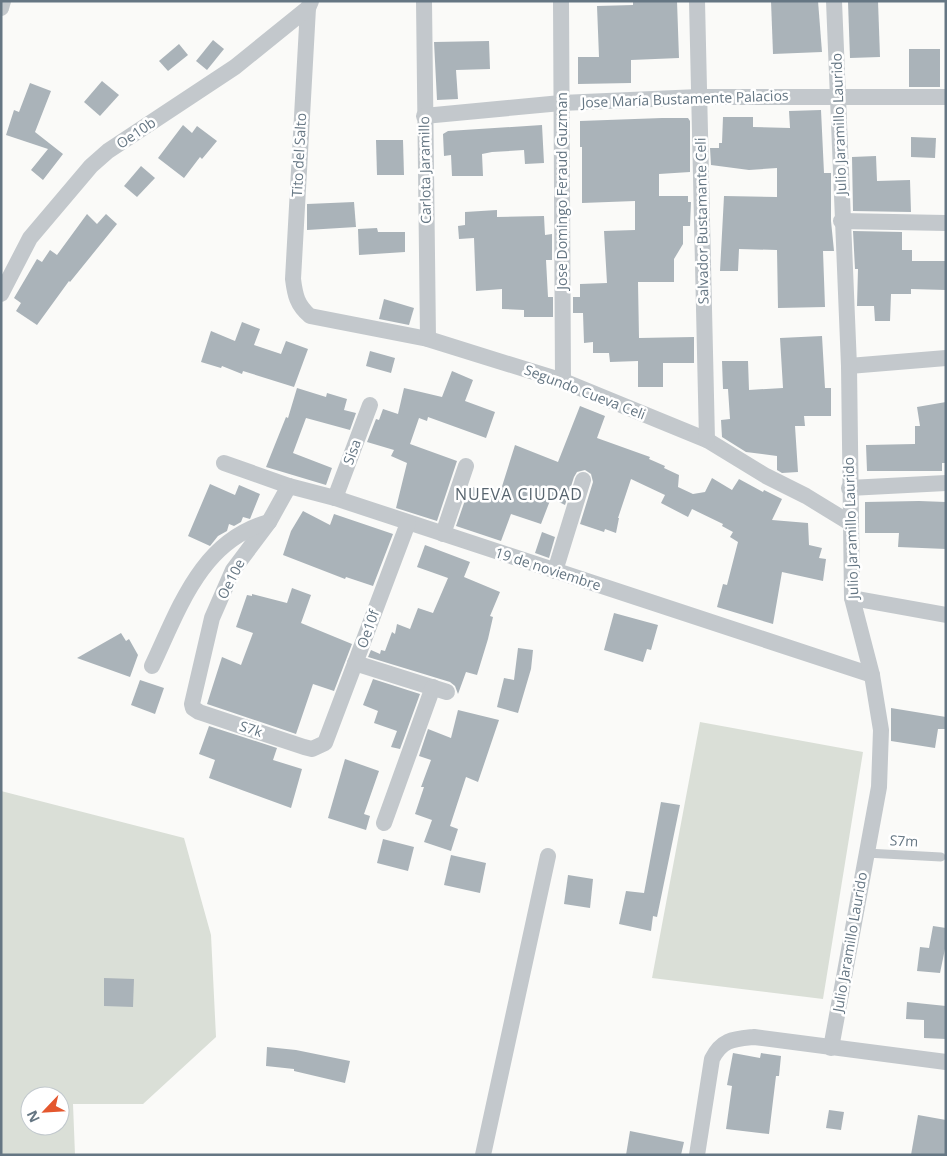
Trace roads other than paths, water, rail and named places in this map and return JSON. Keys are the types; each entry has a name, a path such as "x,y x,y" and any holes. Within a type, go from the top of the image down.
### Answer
{"street":[{"path":"1,8 3,1"},
{"name":"Carlota Jaramillo","path":"424,1 428,339"},
{"name":"Jose Domingo Feraud Guzman","path":"560,1 563,380"},
{"name":"Salvador Bustamante Celi","path":"697,1 707,440"},
{"name":"Julio Jaramillo Laurido","path":"831,1048 879,787 881,730 872,674 852,598 849,488 849,366 841,221 839,95 834,1"},
{"name":"Oe10b","path":"1,294 30,238 92,166 108,151 235,67 309,4"},
{"name":"Tito del Salto","path":"302,309 297,299 293,279 309,4"},
{"name":"Jose María Bustamente Palacios","path":"424,116 561,103 699,97 839,95 946,97"},
{"path":"841,221 946,223"},
{"name":"Segundo Cueva Celi","path":"302,309 310,316 428,339 563,380 707,440 766,476 806,496 850,523"},
{"path":"849,366 946,358"},
{"name":"Sisa","path":"335,498 370,405"},
{"name":"19 de noviembre","path":"224,463 289,486 335,498 872,674"},
{"path":"442,534 466,466"},
{"path":"555,571 583,480"},
{"path":"849,488 946,483"},
{"name":"Oe10e","path":"197,684 212,618 232,570 269,522 289,486"},
{"path":"152,666 190,588 205,564 233,537 249,527 269,522"},
{"name":"Oe10f","path":"328,736 408,523"},
{"path":"852,598 946,615"},
{"path":"355,663 440,690 384,823"},
{"name":"S7k","path":"197,684 192,704 193,708 199,712 312,749 325,743 328,736"},
{"path":"483,1155 548,856"},
{"path":"697,1155 712,1059 718,1048 732,1040 754,1038 946,1062"}],"lane":[{"name":"S7m","path":"866,853 942,857"}],"district":[{"name":"NUEVA CIUDAD","path":"519,494"}]}
